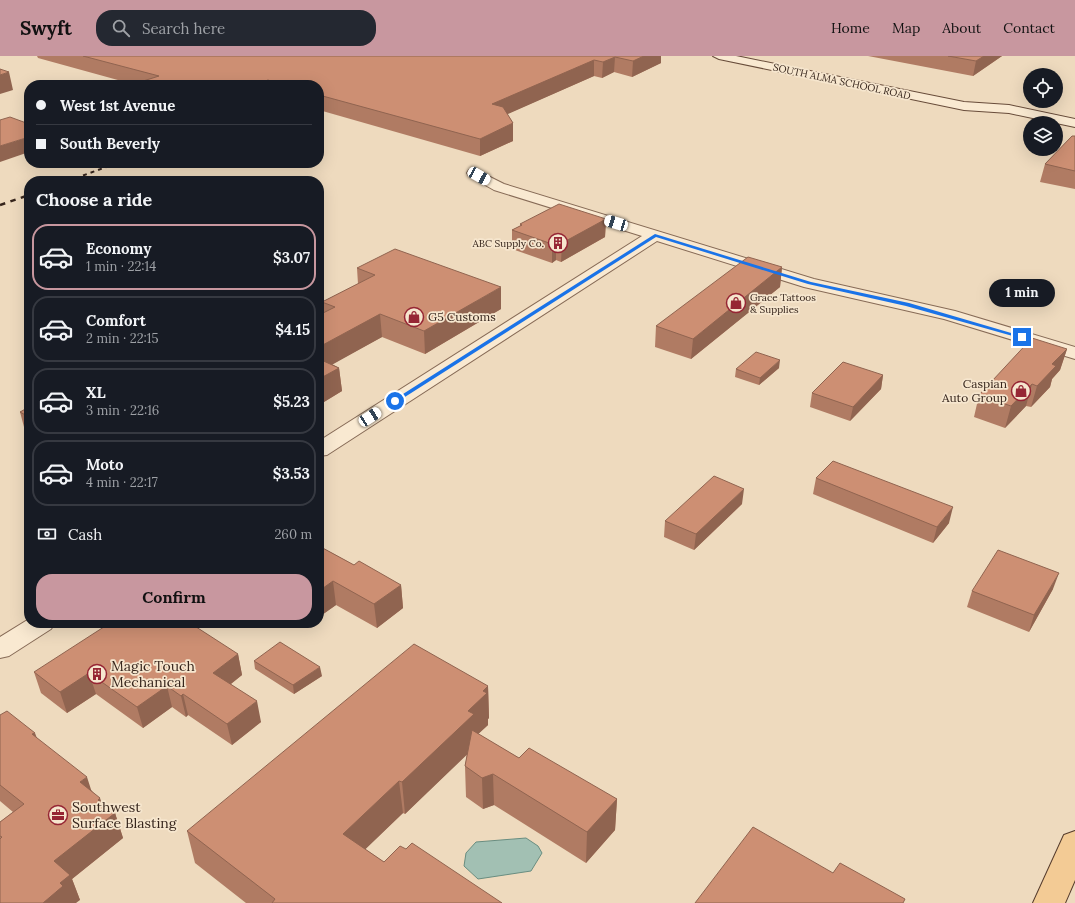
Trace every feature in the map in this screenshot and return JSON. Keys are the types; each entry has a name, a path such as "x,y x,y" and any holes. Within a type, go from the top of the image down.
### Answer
{"main road":[{"path":"1049,903 1075,844"}],"street":[{"name":"SOUTH ALMA SCHOOL ROAD","path":"719,56 964,106 1009,109 1075,123"},
{"name":"SOUTH ALMA SCHOOL ROAD","path":"964,106 999,120 1022,125"},
{"path":"1063,133 1075,136"},
{"path":"474,173 499,187 810,283 942,313 1075,353"},
{"path":"324,447 655,235"},
{"path":"0,649 34,628"}],"shaded area":[{"path":"526,838 538,846 542,853 531,871 478,879 464,866 466,853 476,842"}],"building":[{"path":"83,56 644,56 633,61 615,57 603,62 594,60 492,104 503,107 513,123 480,139 324,96 324,80 146,80 159,76"},
{"path":"948,56 984,56 976,61"},
{"path":"0,69 9,72 0,75"},
{"path":"10,117 24,122 24,139 0,146 0,120"},
{"path":"1072,136 1075,136 1075,171 1045,164 1053,156 1063,156 1063,145"},
{"path":"559,204 606,219 562,243 556,241 552,244 512,230 522,225 520,224"},
{"path":"395,249 501,287 424,331 380,314 324,344 324,312 335,307 324,303 324,301 375,275 357,268"},
{"path":"748,257 782,267 693,339 656,326"},
{"path":"1032,338 1067,349 1052,364 1056,366 1037,386 1032,384 1011,406 979,395"},
{"path":"756,352 780,360 760,378 736,369"},
{"path":"324,361 339,368 324,376"},
{"path":"843,362 883,375 853,407 812,393"},
{"path":"833,461 953,507 937,527 816,478"},
{"path":"714,476 744,489 696,534 665,521"},
{"path":"324,549 354,565 359,561 401,585 374,604 333,581 324,587"},
{"path":"998,550 1059,573 1034,615 972,591"},
{"path":"102,628 198,628 238,654 213,673 257,701 227,724 183,694 181,696 167,686 137,707 89,673 60,692 34,672"},
{"path":"280,642 320,667 293,685 254,661"},
{"path":"414,644 488,686 483,691 487,693 468,711 474,714 402,782 399,781 343,834 384,862 400,846 406,849 412,843 502,903 272,903 275,899 187,831"},
{"name":"Southwest Surface Blasting","path":"7,711 35,733 32,734 87,777 80,782 100,798 98,800 115,813 54,861 70,875 60,883 63,886 43,903 0,903 0,839 2,837 0,836 0,822 24,804 0,785 0,715"},
{"path":"472,730 519,758 529,748 617,799 587,832 493,774 482,778 465,766"},
{"path":"753,827 833,873 840,863 905,899 903,903 695,903"}],"railway":[{"path":"82,176 103,168"},
{"path":"0,205 24,197"}],"place":[{"name":"ABC Supply Co.","path":"558,243"},
{"name":"Grace Tattoos & Supplies","path":"736,303"},
{"name":"G5 Customs","path":"414,317"},
{"name":"Caspian Auto Group","path":"1021,391"},
{"name":"Magic Touch Mechanical","path":"97,674"},
{"name":"Southwest Surface Blasting","path":"58,815"}],"route":[{"path":"395,401 655,235 810,283 843,292 907,304 1022,337"}]}
